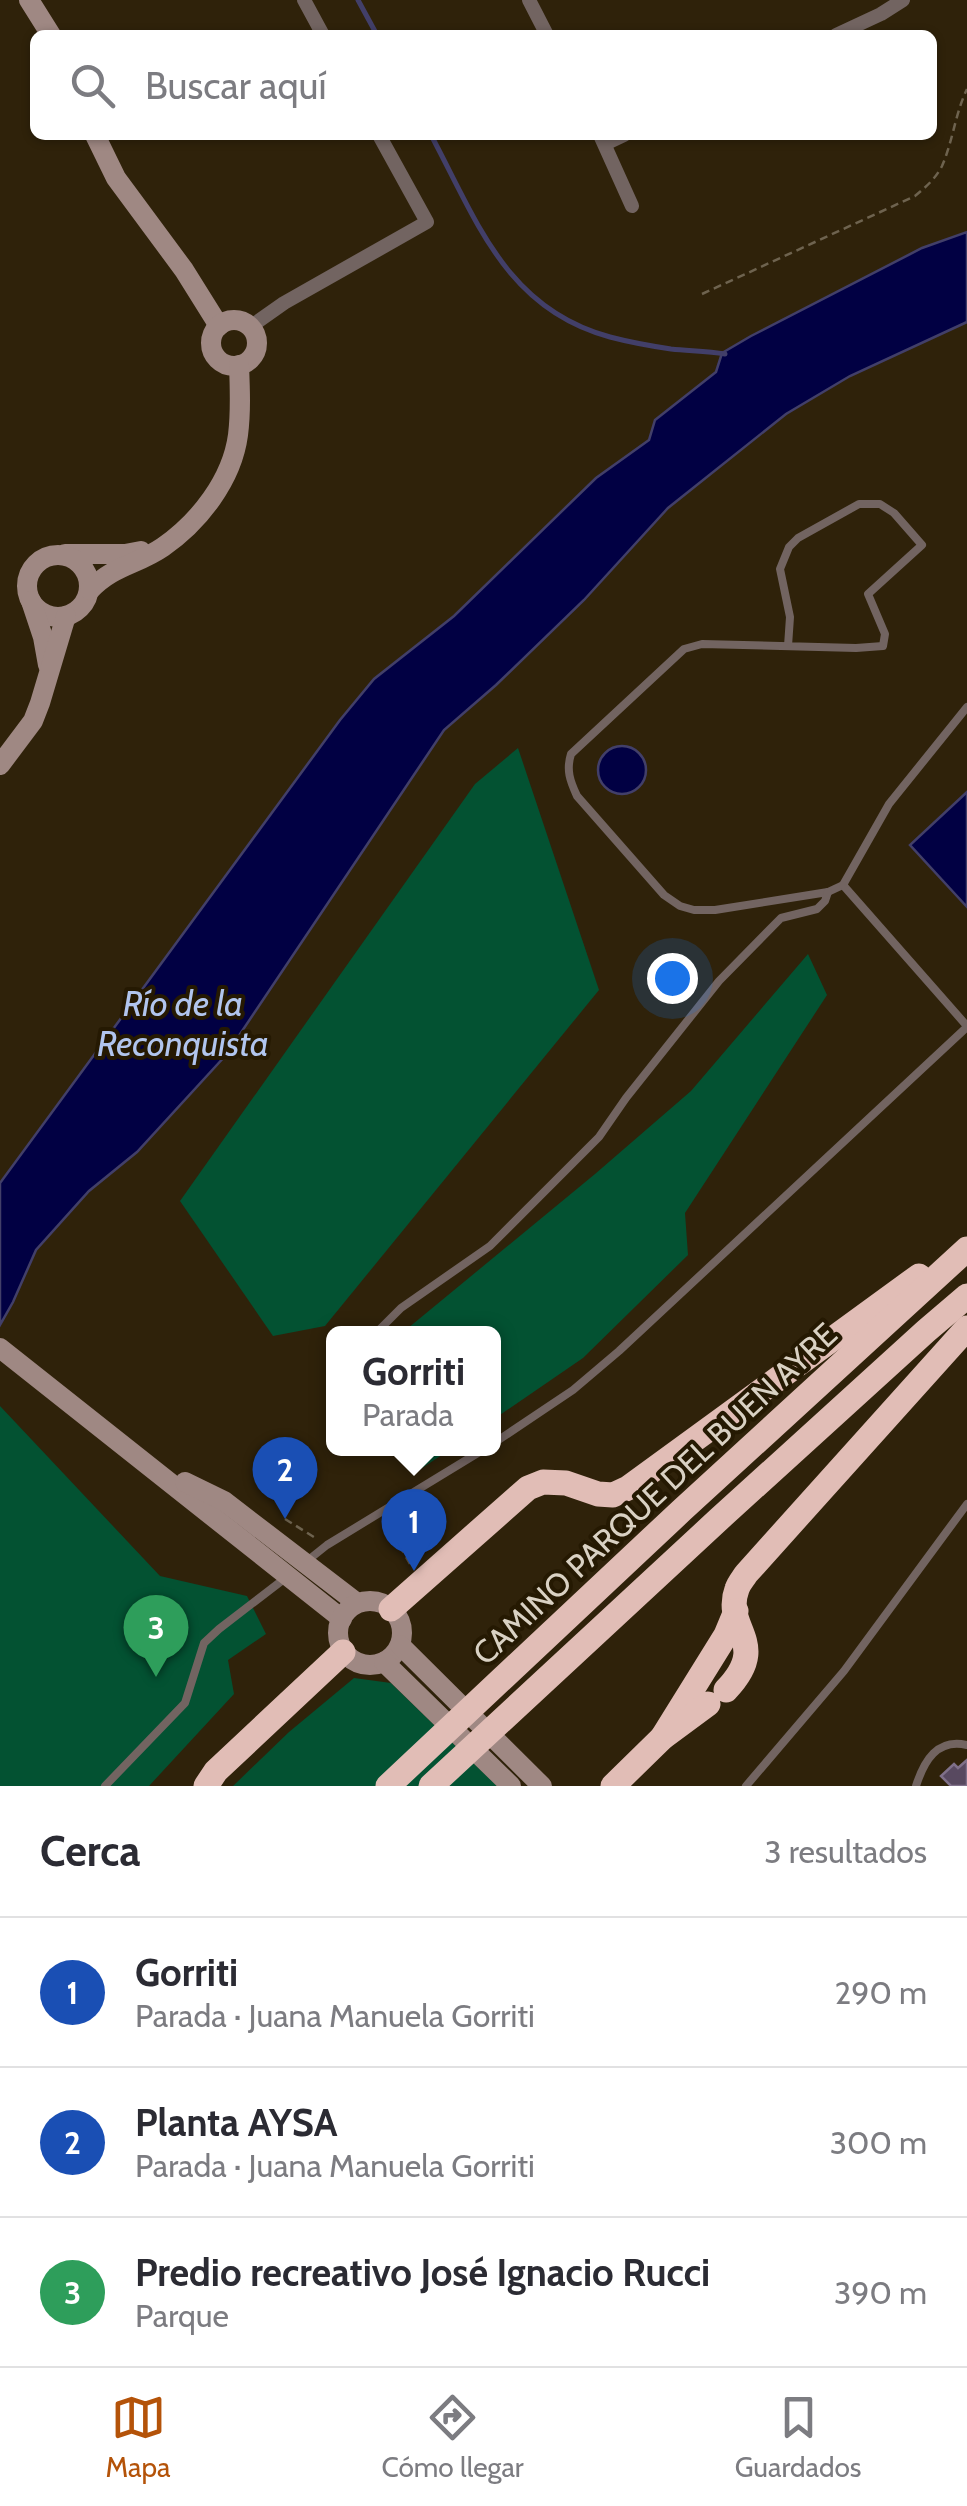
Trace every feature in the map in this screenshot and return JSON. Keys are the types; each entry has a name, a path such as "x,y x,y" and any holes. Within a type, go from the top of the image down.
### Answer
{"highway":[{"path":"391,1608 528,1488 543,1482 566,1483 613,1496 628,1488 967,1241"},
{"name":"CAMINO PARQUE DEL BUEN AYRE","path":"388,1786 967,1249"},
{"name":"CAMINO PARQUE DEL BUEN AYRE","path":"431,1786 967,1296"},
{"path":"613,1786 662,1738 738,1677 746,1662 747,1644 736,1610 736,1591 746,1574 967,1328"},
{"path":"662,1738 726,1635 736,1610"},
{"path":"206,1786 216,1771 343,1652"}],"street":[{"path":"29,0 48,30"},
{"path":"304,0 320,30"},
{"path":"529,0 544,30"},
{"path":"847,30 903,0"},
{"path":"98,140 116,178 220,326"},
{"path":"250,327 284,303 427,222 382,140"},
{"path":"603,140 632,206"},
{"path":"229,321 250,327 257,339 251,358 239,365 224,364 213,352 212,337 229,321"},
{"path":"90,590 111,572 163,547 202,510 225,476 238,438 239,365"},
{"path":"49,671 43,637 27,589 32,569 39,561 59,554 125,554 163,547"},
{"path":"30,600 45,614 66,616 87,600 90,579 78,561 59,554"},
{"path":"0,765 32,721 66,616"},
{"path":"8,1355 350,1611"},
{"path":"369,1601 391,1608 402,1632 396,1652 373,1666 351,1660 343,1652 337,1635 350,1611 369,1601"},
{"path":"400,1646 542,1786"},
{"path":"384,1662 511,1786"}],"lane":[{"path":"788,646 790,617 780,569 788,546 859,504 880,504 894,513 922,545 868,594 885,634 883,646 856,648 702,644 684,650 570,754 567,766 577,796 664,895 680,906 715,910 828,892 843,885 889,804 967,706"},
{"path":"501,1438 619,1352 967,1027 843,885"},
{"path":"383,1326 401,1308 490,1246 598,1136 719,981 780,918 817,909 828,892"},
{"path":"105,1786 185,1703 204,1643 327,1545 473,1456"},
{"path":"746,1786 844,1671 967,1504"},
{"path":"916,1786 934,1750 967,1744"}],"path":[{"path":"702,294 915,196 941,168 958,106 967,89"},
{"path":"381,1513 414,1572"},
{"path":"285,1518 327,1545"}],"green space":[{"path":"518,748 599,990 325,1326 273,1336 180,1201 475,784"},
{"path":"808,954 827,995 685,1213 688,1255 583,1358 501,1414 501,1326 410,1326 691,1091"},
{"path":"0,1406 160,1576 247,1596 266,1634 228,1660 234,1694 149,1786 0,1786"},
{"path":"404,1456 440,1456 416,1472"},
{"path":"354,1678 391,1683 497,1786 233,1786"}],"water":[{"name":"Río de la Reconquista","path":"967,232 967,322 850,376 786,414 668,508 584,600 444,730 226,1055 137,1152 89,1191 36,1250 0,1325 0,1183 374,679 454,616 596,478 649,440 655,420 716,372 722,353 922,248"},
{"path":"622,746 639,753 646,770 639,787 622,794 605,787 598,770 605,753"},
{"path":"967,792 967,907 910,845"}],"building":[{"path":"967,1760 967,1786 951,1786 941,1776 954,1764 958,1768"}],"waterway":[{"path":"358,0 374,30"},
{"path":"434,140 499,258 545,306 574,324 610,337 725,354"}],"place":[{"name":"Planta AYSA","path":"285,1519"},
{"name":"Gorriti","path":"414,1571"},
{"name":"Predio recreativo José Ignacio Rucci","path":"156,1677"}]}
